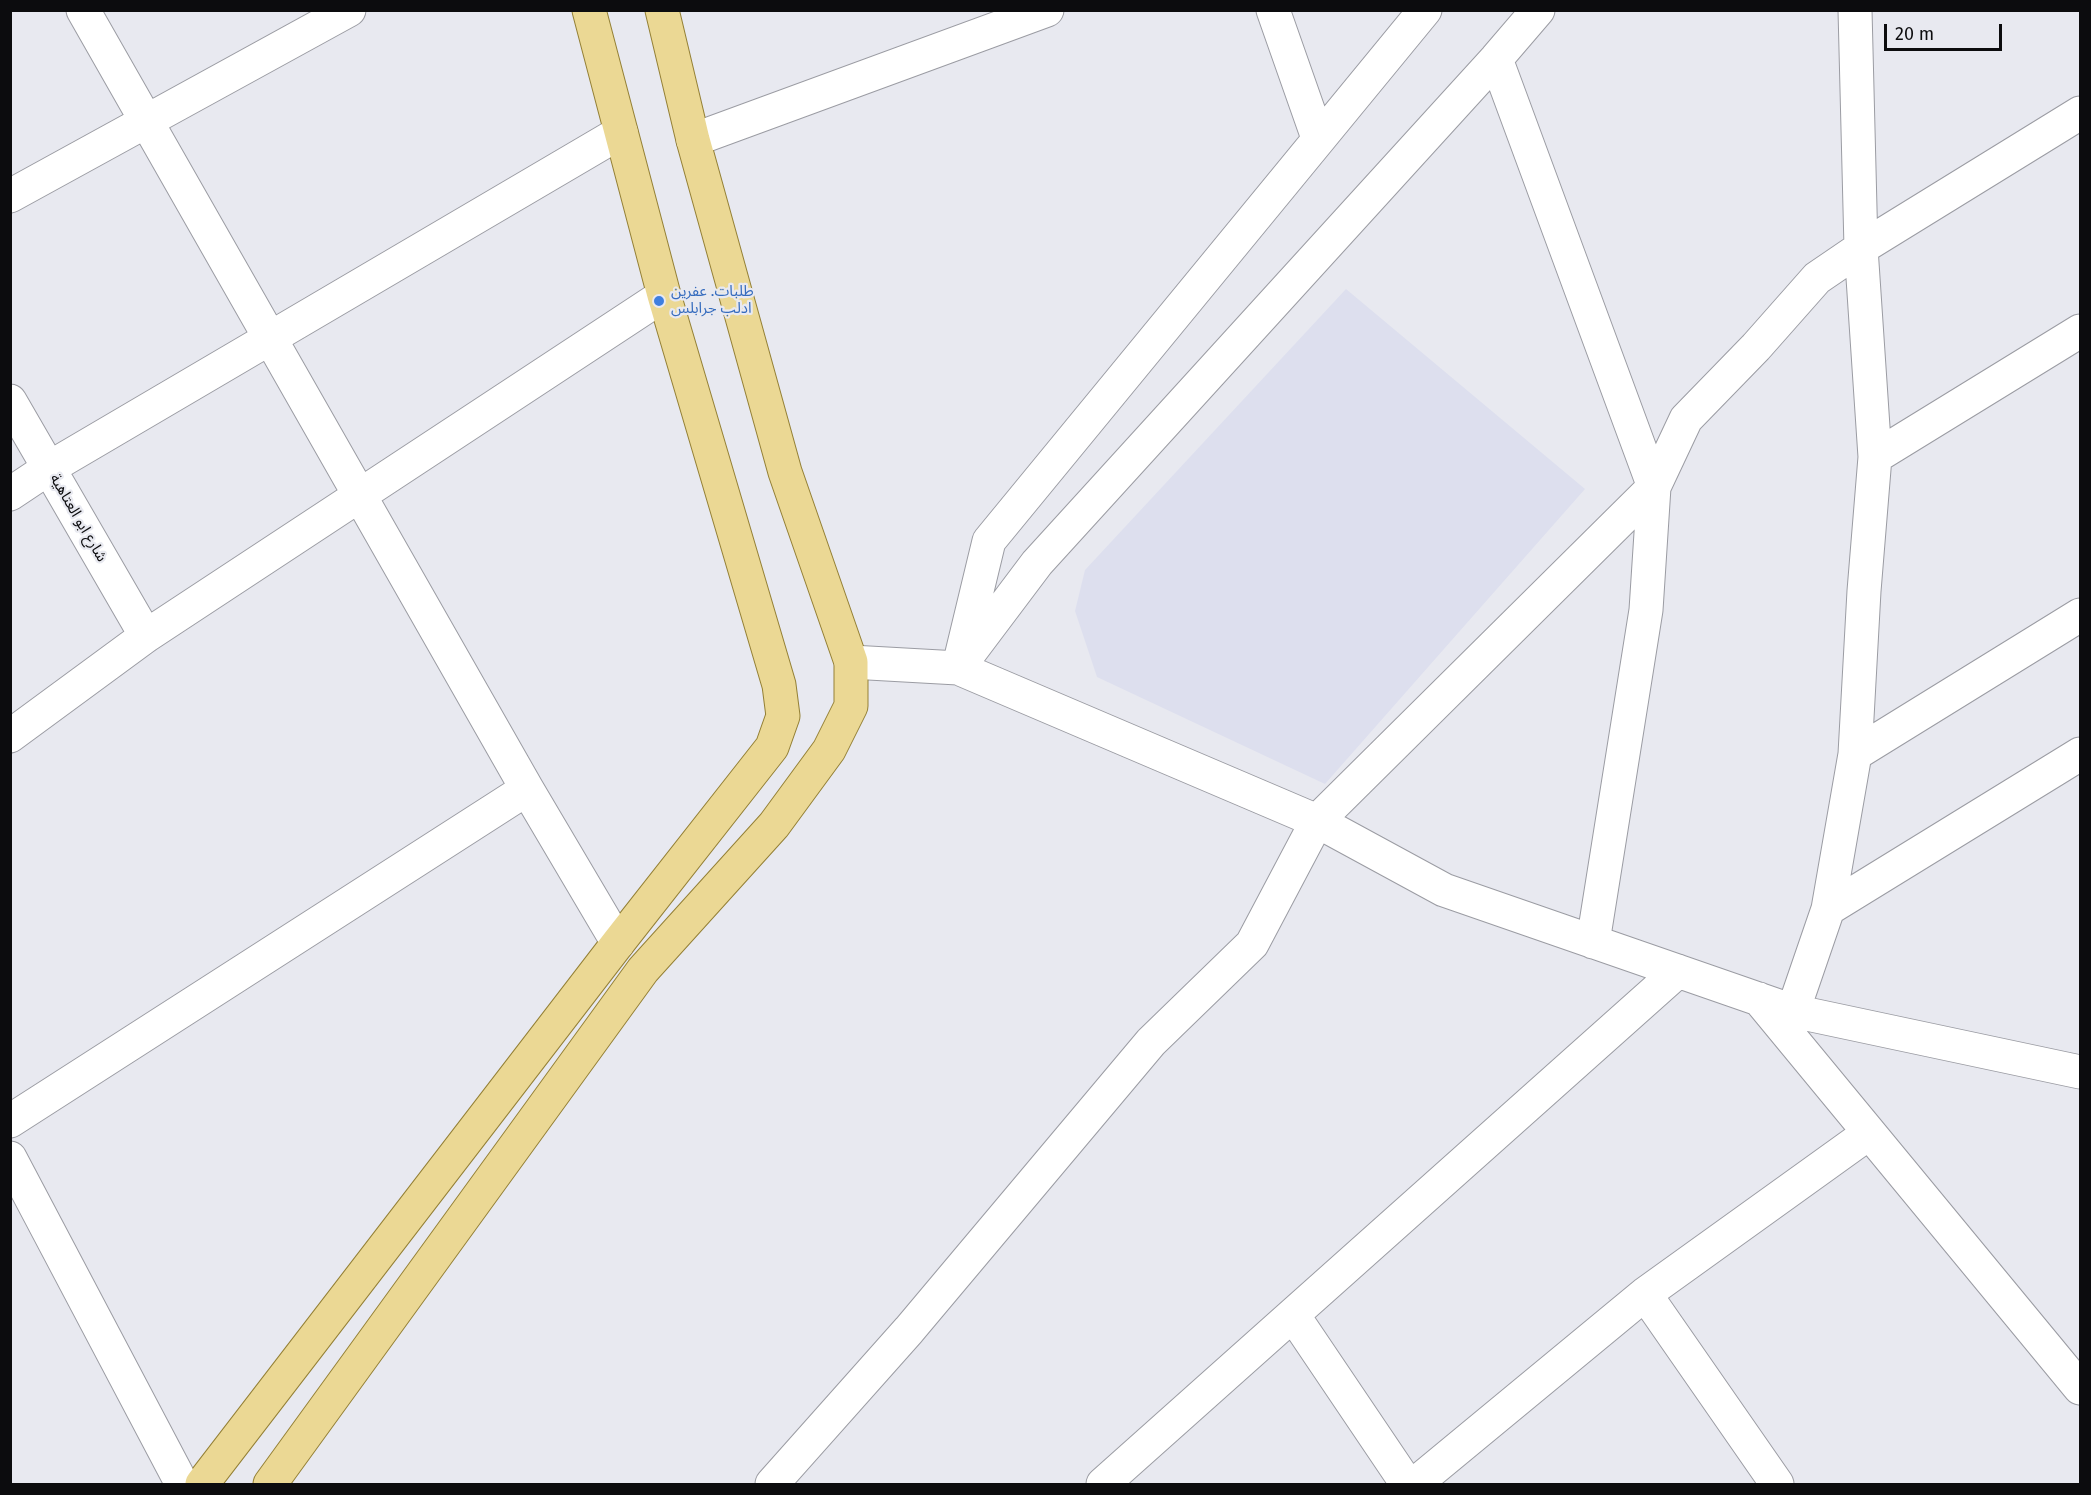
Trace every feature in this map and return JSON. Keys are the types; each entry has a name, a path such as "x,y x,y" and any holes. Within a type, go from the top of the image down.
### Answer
{"main road":[{"path":"202,1485 618,942 772,747 783,716 779,685 664,295 589,10"},
{"path":"270,1485 643,970 774,825 829,750 851,706 851,662 785,472 693,140 662,10"}],"street":[{"path":"83,10 527,789 618,942"},
{"path":"10,196 349,10"},
{"path":"693,140 1047,10"},
{"path":"1273,10 1318,138"},
{"path":"958,668 989,541 1425,10"},
{"path":"958,668 1037,562 1496,59 1538,10"},
{"path":"1793,1011 1828,909 1855,754 1864,591 1875,457 1861,248 1855,10"},
{"path":"1496,59 1654,487 1646,610 1593,942"},
{"path":"772,1485 909,1330 1151,1042 1252,944 1317,821 1654,487 1686,419 1756,347 1816,278 2080,113"},
{"path":"10,494 49,468 621,132"},
{"path":"10,735 146,636 664,295"},
{"path":"1875,457 2080,331"},
{"name":"شارع ابو العتاهية","path":"10,401 146,636"},
{"path":"1855,754 2080,615"},
{"path":"851,662 958,668 1317,821 1444,890 1793,1011 2080,1072"},
{"path":"1828,909 2080,754"},
{"path":"10,1121 527,789"},
{"path":"1103,1485 1678,971"},
{"path":"1759,999 2080,1388"},
{"path":"1414,1485 1645,1294 1869,1132"},
{"path":"10,1158 182,1485"},
{"path":"1645,1294 1778,1485"},
{"path":"1293,1315 1407,1485"}],"shaded area":[{"path":"1346,289 1585,489 1325,784 1097,677 1075,611 1085,570"}],"place":[{"name":"طلبات. عفرين ادلب جرابلس","path":"659,301"}]}
